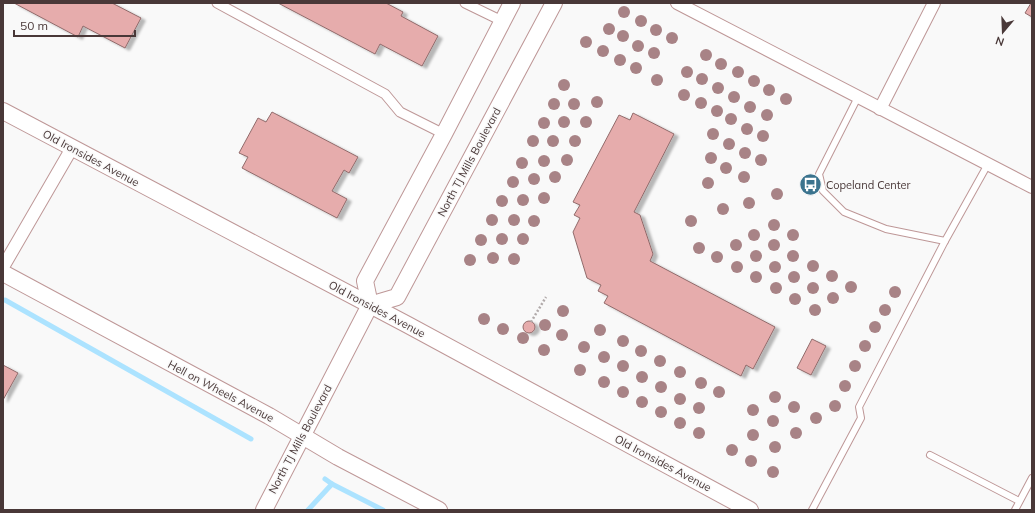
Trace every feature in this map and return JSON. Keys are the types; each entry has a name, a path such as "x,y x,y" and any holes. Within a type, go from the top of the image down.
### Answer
{"street":[{"path":"217,3 385,94 400,112 444,134"},
{"path":"465,3 502,21"},
{"path":"370,305 365,281 512,3"},
{"name":"North TJ Mills Boulevard","path":"264,510 370,305 397,297 554,3"},
{"path":"677,3 1032,187"},
{"path":"880,109 934,3"},
{"name":"Old Ironsides Avenue","path":"3,111 370,305 750,510"},
{"path":"3,267 72,148"},
{"name":"Hell on Wheels Avenue","path":"3,273 269,416 338,456 439,510"}],"lane":[{"path":"858,97 819,174 823,191 844,212 886,229 945,241"},
{"path":"812,510 861,418 859,406 945,241 988,164"},
{"path":"930,454 1019,501"},
{"path":"1015,510 1032,478"}],"path":[{"path":"532,322 546,297"}],"building":[{"path":"14,3 112,3 141,18 125,48 83,26 78,37"},
{"path":"278,3 386,3 403,12 401,16 438,36 422,66 380,44 375,54"},
{"path":"1032,3 1032,17 1025,13"},
{"path":"272,112 358,157 349,173 344,170 332,191 347,199 337,218 242,168 248,157 239,153 258,118 266,122"},
{"path":"633,113 674,134 634,212 640,215 653,254 650,261 775,327 753,369 746,365 741,376 604,303 608,296 598,291 601,285 587,278 573,232 580,218 574,215 580,205 573,202 619,115 630,120"},
{"path":"529,321 533,323 535,327 533,331 529,333 525,331 523,327 525,323"},
{"path":"812,339 826,346 811,375 797,368"},
{"path":"3,365 18,373 3,400"}],"waterway":[{"path":"5,300 251,439"},
{"path":"325,479 383,510"},
{"path":"308,510 332,484"}],"place":[{"name":"Copeland Center","path":"811,185"}]}
